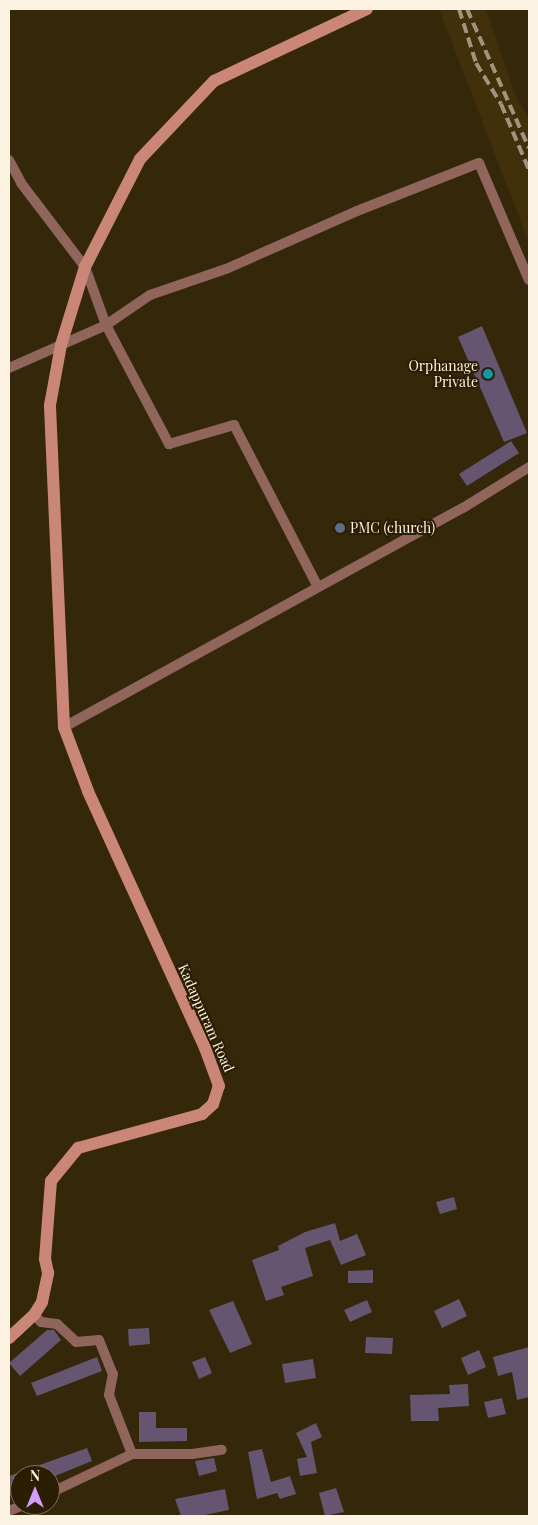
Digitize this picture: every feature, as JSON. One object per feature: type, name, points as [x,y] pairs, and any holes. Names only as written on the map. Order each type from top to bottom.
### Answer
[{"type":"main road","name":"Kadappuram Road","points":[[9,1338],[34,1315],[42,1302],[48,1273],[45,1259],[51,1181],[78,1148],[202,1114],[213,1104],[219,1086],[205,1048],[88,791],[64,727],[50,405],[61,345],[85,267],[140,159],[214,80],[367,9]]},
{"type":"street","points":[[9,160],[21,183],[85,267],[106,325],[170,444],[234,425],[318,587]]},
{"type":"street","points":[[9,368],[106,325],[150,296],[226,269],[357,210],[479,163],[529,280]]},
{"type":"street","points":[[64,727],[463,508],[529,467]]},
{"type":"street","points":[[34,1315],[41,1322],[57,1324],[76,1342],[100,1340],[113,1374],[109,1394],[132,1454]]},
{"type":"street","points":[[60,1488],[132,1454],[192,1454],[222,1450]]},
{"type":"shaded area","points":[[439,9],[486,9],[515,95],[529,118],[529,243]]},
{"type":"building","name":"Orphanage Private","points":[[482,326],[527,433],[504,442],[458,337]]},
{"type":"building","points":[[511,441],[519,453],[467,486],[459,474]]},
{"type":"building","points":[[454,1197],[457,1209],[440,1214],[436,1202]]},
{"type":"building","points":[[335,1223],[340,1241],[357,1234],[366,1255],[341,1265],[330,1240],[305,1248],[313,1276],[281,1287],[284,1295],[266,1301],[252,1260],[279,1250],[278,1246],[305,1232]]},
{"type":"building","points":[[373,1270],[373,1283],[348,1283],[348,1271]]},
{"type":"building","points":[[459,1299],[467,1316],[442,1328],[434,1311]]},
{"type":"building","points":[[367,1300],[372,1312],[350,1322],[344,1310]]},
{"type":"building","points":[[233,1301],[252,1344],[230,1353],[209,1310]]},
{"type":"building","points":[[149,1328],[150,1344],[129,1346],[128,1329]]},
{"type":"building","points":[[47,1330],[54,1330],[61,1340],[20,1376],[9,1363]]},
{"type":"building","points":[[366,1337],[393,1338],[392,1354],[365,1353]]},
{"type":"building","points":[[529,1347],[529,1397],[517,1400],[512,1372],[498,1376],[493,1357]]},
{"type":"building","points":[[479,1350],[486,1367],[468,1375],[461,1358]]},
{"type":"building","points":[[97,1357],[102,1371],[37,1396],[31,1383]]},
{"type":"building","points":[[205,1357],[212,1373],[199,1379],[192,1362]]},
{"type":"building","points":[[313,1359],[316,1378],[285,1383],[282,1364]]},
{"type":"building","points":[[468,1384],[469,1406],[438,1408],[439,1421],[411,1421],[410,1395],[450,1394],[449,1385]]},
{"type":"building","points":[[502,1398],[506,1414],[488,1418],[484,1402]]},
{"type":"building","points":[[139,1412],[156,1412],[156,1428],[187,1428],[187,1441],[139,1442]]},
{"type":"building","points":[[316,1423],[322,1437],[311,1442],[317,1473],[300,1476],[297,1459],[307,1457],[296,1433]]},
{"type":"building","points":[[87,1448],[92,1461],[60,1474],[60,1465],[40,1465]]},
{"type":"building","points":[[262,1449],[271,1482],[290,1476],[296,1494],[280,1499],[277,1493],[257,1499],[248,1452]]},
{"type":"building","points":[[214,1458],[217,1471],[199,1476],[195,1461]]},
{"type":"building","points":[[9,1476],[10,1476],[9,1496]]},
{"type":"building","points":[[336,1488],[344,1512],[325,1516],[319,1493]]},
{"type":"building","points":[[225,1489],[229,1510],[200,1516],[181,1516],[175,1499]]},
{"type":"railway","points":[[459,9],[476,63],[501,104],[529,170]]},
{"type":"railway","points":[[467,9],[529,148]]},
{"type":"place","name":"Orphanage Private","points":[[488,374]]},
{"type":"place","name":"PMC (church)","points":[[340,528]]}]
